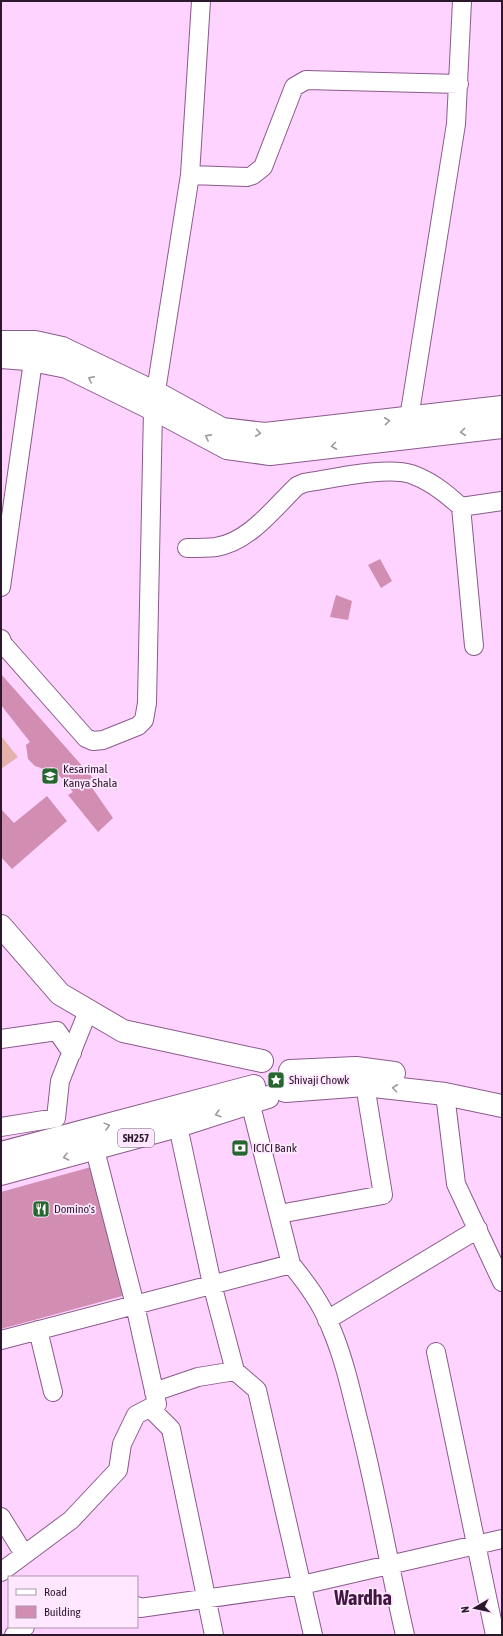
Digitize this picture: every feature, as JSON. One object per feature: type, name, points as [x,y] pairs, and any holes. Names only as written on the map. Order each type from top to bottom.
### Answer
[{"type":"main road","points":[[1,342],[34,351],[67,368],[222,429],[265,434],[502,408]]},
{"type":"main road","points":[[1,357],[34,351]]},
{"type":"main road","points":[[155,402],[227,448],[270,454],[502,427]]},
{"type":"main road","points":[[3,932],[60,994],[122,1031],[256,1059],[273,1058],[285,1063],[262,1090],[252,1081],[256,1059]]},
{"type":"main road","name":"SH257","points":[[1,1153],[59,1128],[262,1090],[356,1068],[502,1091]]},
{"type":"main road","name":"SH257","points":[[1,1174],[95,1150],[178,1126],[262,1090],[366,1085],[445,1094],[502,1106]]},
{"type":"street","points":[[1,639],[3,644],[86,738],[93,741],[103,740],[138,726],[144,720],[147,703],[155,402],[190,175],[201,1]]},
{"type":"street","points":[[409,418],[456,124],[462,1]]},
{"type":"street","points":[[190,175],[246,177],[259,171],[263,167],[294,87],[306,80],[459,84]]},
{"type":"street","points":[[1,587],[34,351]]},
{"type":"street","points":[[188,548],[216,547],[251,532],[297,486],[364,474],[401,472],[411,474],[440,488],[462,507],[474,646]]},
{"type":"street","points":[[462,507],[502,501]]},
{"type":"street","points":[[1,1127],[59,1128],[60,1081],[88,1011]]},
{"type":"street","points":[[1,1039],[57,1031],[72,1053]]},
{"type":"street","points":[[279,1214],[383,1195],[366,1085]]},
{"type":"street","points":[[262,1090],[279,1214],[292,1264],[313,1292],[327,1320],[351,1391],[365,1445],[389,1566],[405,1635]]},
{"type":"street","points":[[445,1094],[456,1184],[502,1282]]},
{"type":"street","points":[[178,1126],[212,1284],[235,1370],[257,1390],[313,1635]]},
{"type":"street","points":[[95,1150],[135,1305],[152,1400],[171,1429],[214,1635]]},
{"type":"street","points":[[327,1320],[478,1230]]},
{"type":"street","points":[[1,1340],[292,1264]]},
{"type":"street","points":[[38,1330],[53,1392]]},
{"type":"street","points":[[436,1352],[495,1635]]},
{"type":"street","points":[[1,1572],[71,1520],[118,1470],[122,1444],[136,1415],[152,1400],[198,1377],[235,1370]]},
{"type":"street","points":[[1,1517],[24,1554]]},
{"type":"street","points":[[138,1607],[140,1608],[302,1585],[502,1539]]},
{"type":"street","points":[[14,1635],[24,1628]]},
{"type":"shaded area","points":[[1,736],[18,757],[1,769]]},
{"type":"building","points":[[380,559],[392,581],[381,588],[368,565]]},
{"type":"building","points":[[336,595],[352,601],[348,620],[330,617]]},
{"type":"building","points":[[1,674],[92,777],[88,782],[113,818],[98,832],[68,795],[73,792],[52,767],[44,769],[35,766],[28,759],[26,745],[30,742],[1,705]]},
{"type":"building","points":[[47,796],[67,821],[12,869],[1,857],[1,809],[14,823]]},
{"type":"building","points":[[91,1167],[126,1295],[1,1329],[1,1192]]},
{"type":"place","name":"Kesarimal Kanya Shala","points":[[50,776]]},
{"type":"place","name":"Shivaji Chowk","points":[[276,1080]]},
{"type":"place","name":"ICICI Bank","points":[[240,1148]]},
{"type":"place","name":"Domino's","points":[[41,1209]]},
{"type":"district","name":"Wardha","points":[[363,1597]]}]
